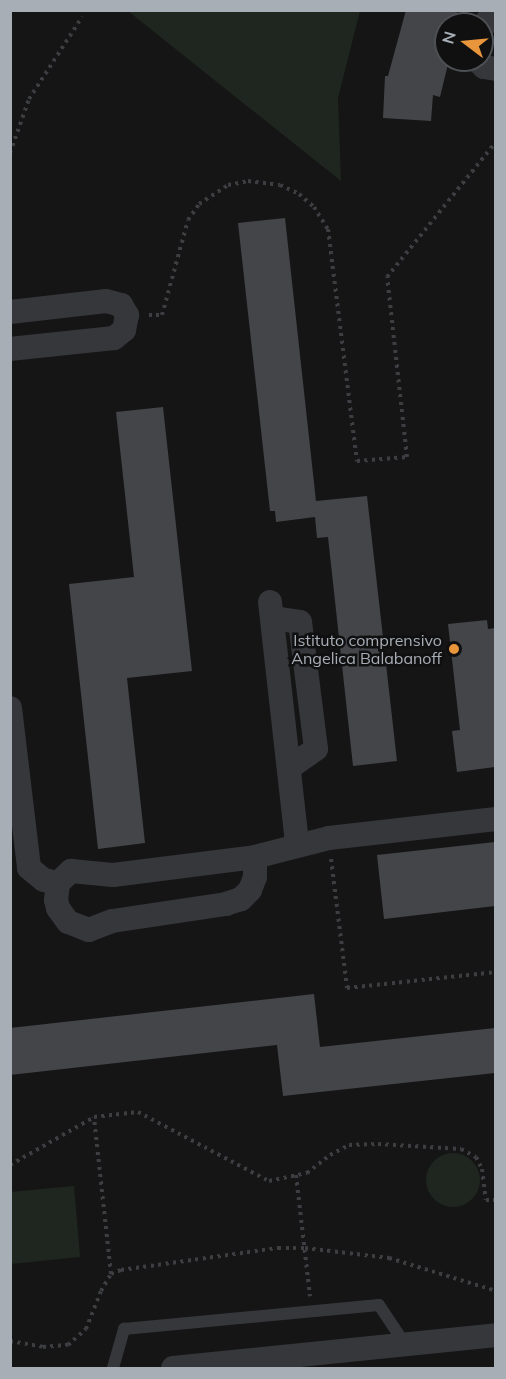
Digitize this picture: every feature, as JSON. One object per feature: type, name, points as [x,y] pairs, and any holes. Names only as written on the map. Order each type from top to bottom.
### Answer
[{"type":"street","points":[[10,312],[106,301],[121,305],[128,315],[124,330],[114,338],[10,350]]},
{"type":"street","points":[[271,610],[297,844]]},
{"type":"street","points":[[10,708],[29,868],[44,880],[58,883]]},
{"type":"street","points":[[255,857],[253,884],[247,895],[235,902],[112,921],[88,930],[77,927],[62,915],[56,900],[58,883],[70,871],[81,870],[113,875],[255,857],[297,844],[328,838],[495,819]]},
{"type":"street","points":[[173,1368],[495,1335]]},
{"type":"lane","points":[[113,1368],[124,1329],[379,1305],[405,1344]]},
{"type":"path","points":[[10,153],[28,99],[82,17]]},
{"type":"path","points":[[128,315],[162,315],[188,220],[199,204],[214,193],[228,185],[248,181],[280,185],[300,194],[314,207],[328,229],[357,461],[407,457],[387,277],[495,142]]},
{"type":"path","points":[[328,838],[347,988],[495,972]]},
{"type":"path","points":[[10,1165],[94,1117],[138,1112],[269,1181],[307,1173],[330,1155],[350,1145],[378,1144],[461,1149],[476,1157],[482,1169],[486,1200],[495,1200]]},
{"type":"path","points":[[10,1341],[43,1347],[68,1345],[86,1329],[101,1291],[111,1274],[94,1117]]},
{"type":"path","points":[[296,1175],[312,1312]]},
{"type":"path","points":[[111,1274],[200,1257],[278,1248],[305,1248],[389,1258],[495,1291]]},
{"type":"shaded area","points":[[128,11],[360,11],[338,98],[341,181]]},
{"type":"shaded area","points":[[453,1153],[463,1155],[472,1161],[478,1170],[480,1180],[478,1190],[472,1199],[463,1205],[453,1207],[443,1205],[434,1199],[428,1190],[426,1180],[428,1170],[434,1161],[443,1155]]},
{"type":"shaded area","points":[[74,1186],[80,1257],[11,1264],[11,1192]]},
{"type":"building","points":[[406,10],[458,10],[457,12],[434,12],[434,72],[446,72],[440,97],[433,95],[431,121],[383,118],[385,76],[388,76]]},
{"type":"building","points":[[285,218],[316,501],[367,496],[397,761],[353,766],[328,537],[317,538],[315,517],[276,522],[275,511],[270,511],[238,223]]},
{"type":"building","points":[[163,407],[192,671],[127,678],[145,843],[98,849],[69,584],[134,577],[116,412]]},
{"type":"building","points":[[487,620],[488,629],[495,628],[495,767],[457,772],[452,731],[460,730],[448,624]]},
{"type":"building","points":[[495,842],[495,906],[384,919],[377,855]]},
{"type":"building","points":[[314,994],[320,1047],[495,1028],[495,1073],[283,1096],[277,1045],[10,1075],[10,1028]]},
{"type":"place","name":"Istituto comprensivo Angelica Balabanoff","points":[[454,649]]}]
